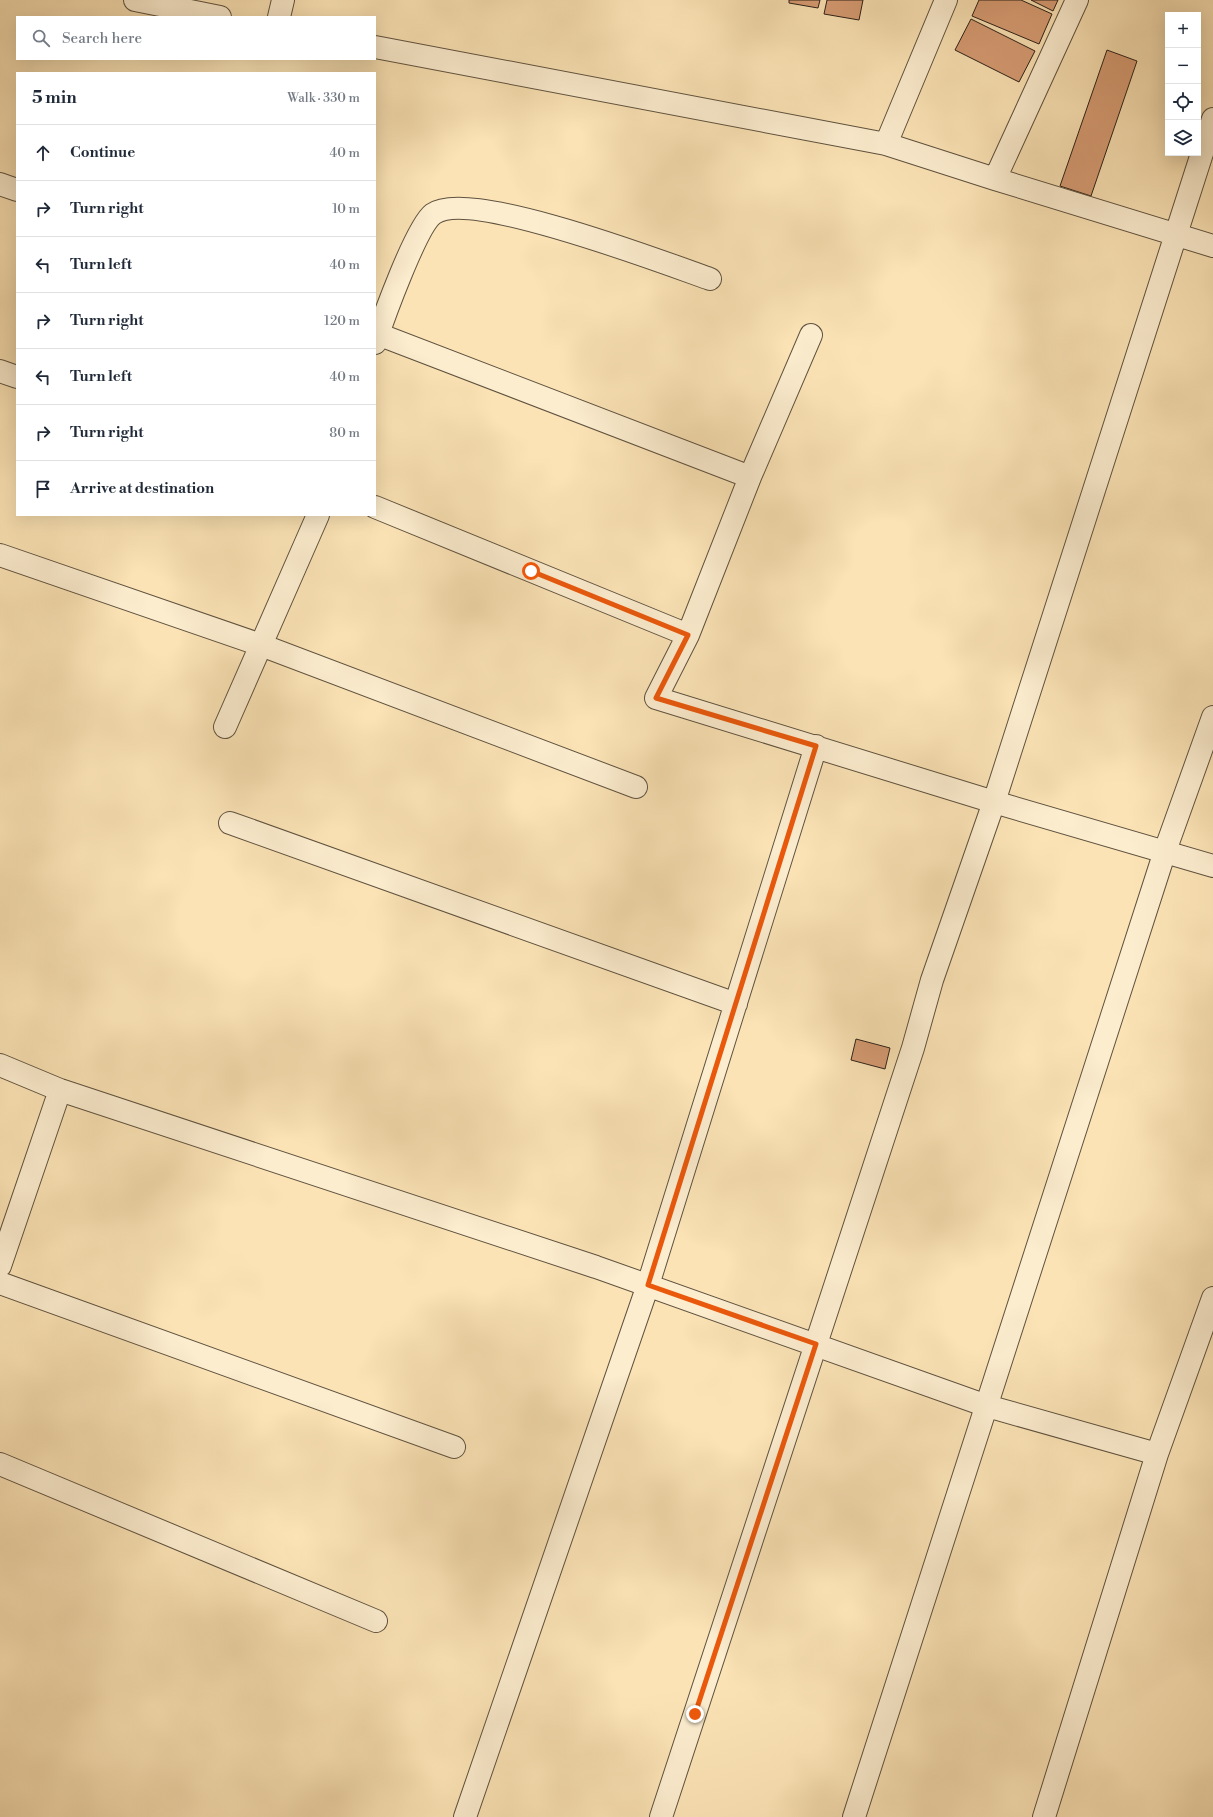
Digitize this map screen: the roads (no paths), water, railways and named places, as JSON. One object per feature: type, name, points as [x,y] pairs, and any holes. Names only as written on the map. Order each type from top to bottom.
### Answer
[{"type":"street","points":[[135,0],[215,16]]},
{"type":"street","points":[[280,16],[283,0]]},
{"type":"street","points":[[886,144],[946,0]]},
{"type":"street","points":[[995,180],[1077,0]]},
{"type":"street","points":[[376,47],[886,144],[995,180],[1175,233],[1213,246]]},
{"type":"street","points":[[661,1817],[913,1048],[932,980],[994,802],[1175,233],[1213,119]]},
{"type":"street","points":[[0,184],[16,190]]},
{"type":"street","points":[[710,279],[556,227],[464,208],[446,208],[433,214],[417,235],[376,337],[750,477]]},
{"type":"street","points":[[811,335],[750,477],[688,635],[656,698],[994,802],[1213,866]]},
{"type":"street","points":[[0,371],[16,377]]},
{"type":"street","points":[[376,507],[688,635]]},
{"type":"street","points":[[225,728],[318,516]]},
{"type":"street","points":[[0,555],[261,645],[636,787]]},
{"type":"street","points":[[854,1817],[1165,851],[1213,717]]},
{"type":"street","points":[[465,1817],[648,1285],[816,746]]},
{"type":"street","points":[[230,823],[736,1004]]},
{"type":"street","points":[[0,1065],[60,1090],[648,1285],[987,1406],[1157,1454]]},
{"type":"street","points":[[0,1266],[60,1090]]},
{"type":"street","points":[[0,1283],[454,1447]]},
{"type":"street","points":[[1044,1817],[1157,1454],[1213,1298]]},
{"type":"street","points":[[0,1464],[376,1621]]}]
